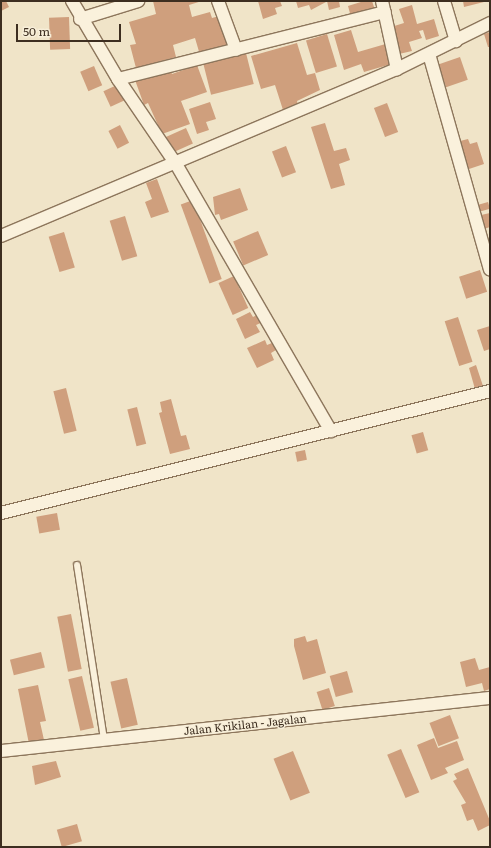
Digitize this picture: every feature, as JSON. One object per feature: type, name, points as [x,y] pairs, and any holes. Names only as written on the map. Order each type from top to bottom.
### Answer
[{"type":"street","points":[[72,1],[80,19],[118,79],[176,164],[331,431]]},
{"type":"street","points":[[80,19],[138,1]]},
{"type":"street","points":[[218,1],[236,50]]},
{"type":"street","points":[[444,1],[456,41]]},
{"type":"street","points":[[118,79],[236,50],[384,6],[397,69]]},
{"type":"street","points":[[1,236],[102,192],[176,164],[397,69],[490,23]]},
{"type":"street","points":[[429,54],[490,270]]},
{"type":"street","points":[[1,513],[490,391]]},
{"type":"street","name":"Jalan Krikilan - Jagalan","points":[[1,751],[490,698]]},
{"type":"lane","points":[[77,565],[104,740]]},
{"type":"building","points":[[1,1],[6,1],[9,7],[1,11]]},
{"type":"building","points":[[153,1],[202,1],[189,5],[192,17],[210,12],[212,18],[223,15],[232,46],[200,55],[195,38],[173,45],[176,57],[136,68],[130,45],[136,44],[129,22],[156,14]]},
{"type":"building","points":[[258,1],[280,1],[282,6],[275,8],[277,14],[263,19]]},
{"type":"building","points":[[296,1],[326,2],[311,10],[309,5],[298,8]]},
{"type":"building","points":[[327,1],[339,1],[340,7],[329,10]]},
{"type":"building","points":[[364,1],[372,1],[375,10],[351,17],[348,6]]},
{"type":"building","points":[[463,1],[484,1],[484,2],[464,7]]},
{"type":"building","points":[[412,5],[417,24],[434,19],[439,36],[426,40],[423,30],[419,31],[422,38],[409,42],[412,51],[399,54],[391,27],[404,23],[399,9]]},
{"type":"building","points":[[69,17],[70,49],[50,50],[49,18]]},
{"type":"building","points":[[351,30],[358,52],[389,43],[395,63],[364,72],[361,64],[344,70],[334,35]]},
{"type":"building","points":[[490,32],[490,47],[488,47],[484,34]]},
{"type":"building","points":[[327,34],[337,67],[316,73],[306,40]]},
{"type":"building","points":[[297,43],[307,75],[315,73],[320,90],[297,101],[298,105],[283,110],[275,85],[261,89],[251,56]]},
{"type":"building","points":[[246,53],[254,84],[211,95],[203,64]]},
{"type":"building","points":[[460,57],[468,80],[446,87],[438,64]]},
{"type":"building","points":[[197,65],[207,92],[181,101],[190,124],[162,134],[148,103],[144,105],[135,80],[170,68],[172,74]]},
{"type":"building","points":[[94,66],[102,85],[88,91],[80,72]]},
{"type":"building","points":[[117,85],[124,100],[111,107],[103,91]]},
{"type":"building","points":[[210,102],[216,119],[206,122],[209,130],[197,134],[189,109]]},
{"type":"building","points":[[387,103],[398,132],[385,137],[374,108]]},
{"type":"building","points":[[325,123],[334,151],[346,148],[350,160],[339,164],[345,185],[331,189],[311,127]]},
{"type":"building","points":[[120,125],[129,143],[117,149],[108,131]]},
{"type":"building","points":[[186,128],[193,144],[173,152],[166,137]]},
{"type":"building","points":[[468,139],[470,144],[477,142],[484,164],[469,169],[458,148],[462,147],[460,141]]},
{"type":"building","points":[[286,146],[296,172],[282,178],[272,151]]},
{"type":"building","points":[[157,179],[169,212],[151,218],[145,202],[152,199],[146,183]]},
{"type":"building","points":[[240,188],[248,210],[221,220],[219,214],[215,215],[213,197]]},
{"type":"building","points":[[193,200],[222,279],[210,283],[181,204]]},
{"type":"building","points":[[488,202],[490,209],[479,212],[477,205]]},
{"type":"building","points":[[490,213],[490,227],[481,230],[481,215]]},
{"type":"building","points":[[125,216],[137,256],[122,261],[110,221]]},
{"type":"building","points":[[258,231],[268,255],[243,265],[233,242]]},
{"type":"building","points":[[64,232],[75,267],[60,272],[49,237]]},
{"type":"building","points":[[480,270],[487,292],[466,299],[459,277]]},
{"type":"building","points":[[234,276],[248,308],[233,315],[218,283]]},
{"type":"building","points":[[250,312],[253,317],[259,314],[263,322],[256,325],[260,332],[245,339],[236,319]]},
{"type":"building","points":[[458,317],[473,362],[459,366],[445,321]]},
{"type":"building","points":[[490,326],[490,349],[484,351],[477,330]]},
{"type":"building","points":[[265,340],[267,345],[272,343],[276,350],[271,353],[274,360],[257,368],[247,348]]},
{"type":"building","points":[[476,365],[483,386],[475,389],[469,368]]},
{"type":"building","points":[[66,388],[77,431],[64,434],[53,391]]},
{"type":"building","points":[[171,399],[181,436],[186,435],[190,449],[170,454],[159,413],[162,412],[160,402]]},
{"type":"building","points":[[137,407],[146,444],[136,446],[127,409]]},
{"type":"building","points":[[423,432],[428,450],[417,454],[411,435]]},
{"type":"building","points":[[305,450],[307,460],[297,462],[295,452]]},
{"type":"building","points":[[57,513],[60,530],[39,533],[36,517]]},
{"type":"building","points":[[71,614],[82,669],[68,672],[57,617]]},
{"type":"building","points":[[305,636],[307,642],[317,639],[326,673],[303,680],[294,646],[294,639]]},
{"type":"building","points":[[41,652],[45,668],[14,675],[10,660]]},
{"type":"building","points":[[475,658],[479,670],[490,667],[490,689],[484,691],[482,683],[466,687],[460,662]]},
{"type":"building","points":[[347,671],[353,692],[336,697],[330,676]]},
{"type":"building","points":[[82,676],[94,728],[80,731],[68,679]]},
{"type":"building","points":[[127,678],[138,725],[121,729],[110,682]]},
{"type":"building","points":[[38,685],[46,721],[40,722],[44,740],[29,744],[18,689]]},
{"type":"building","points":[[329,688],[335,706],[323,710],[317,692]]},
{"type":"building","points":[[450,715],[459,738],[438,746],[429,723]]},
{"type":"building","points":[[434,738],[438,748],[457,741],[464,760],[445,768],[448,773],[431,780],[417,745]]},
{"type":"building","points":[[401,749],[419,792],[406,798],[387,755]]},
{"type":"building","points":[[293,751],[310,793],[290,801],[274,759]]},
{"type":"building","points":[[56,761],[61,777],[35,785],[32,766]]},
{"type":"building","points":[[468,768],[490,821],[490,825],[478,831],[473,819],[467,821],[461,805],[466,803],[453,781],[457,779],[454,774]]},
{"type":"building","points":[[77,824],[82,841],[62,847],[57,830]]}]
